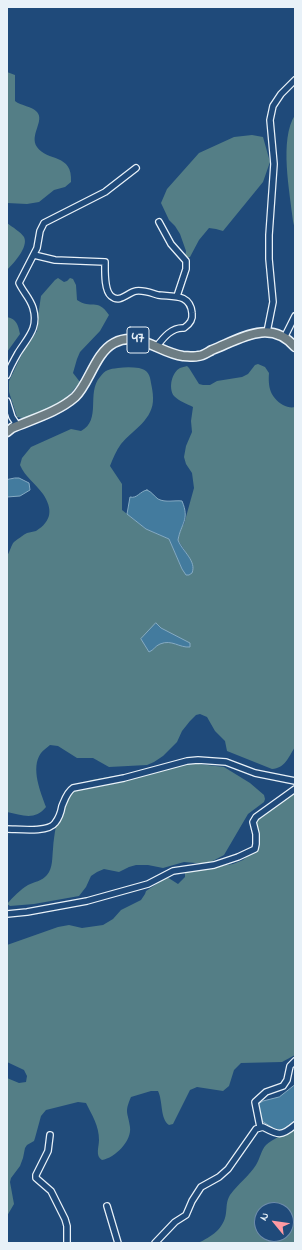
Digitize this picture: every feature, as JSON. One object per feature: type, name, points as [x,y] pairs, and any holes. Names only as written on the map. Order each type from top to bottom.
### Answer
[{"type":"main road","name":"47","points":[[10,430],[62,406],[76,396],[101,355],[114,343],[132,338],[183,356],[198,356],[248,334],[267,332],[277,334],[290,341],[295,347]]},
{"type":"street","points":[[267,332],[273,302],[269,259],[269,235],[274,164],[270,120],[273,106],[281,94],[295,80]]},
{"type":"street","points":[[7,375],[19,352],[33,331],[34,310],[31,302],[22,291],[20,283],[37,248],[40,230],[44,223],[86,200],[105,192],[136,168]]},
{"type":"street","points":[[159,222],[171,244],[186,261],[186,269],[177,296]]},
{"type":"street","points":[[34,255],[55,260],[105,262],[106,284],[108,292],[111,296],[118,298],[128,295],[134,291],[141,291],[161,295],[177,296],[189,303],[193,319],[189,325],[184,328],[173,330],[157,346]]},
{"type":"street","points":[[284,338],[295,316]]},
{"type":"street","points":[[7,401],[12,417],[16,423],[10,430]]},
{"type":"street","points":[[7,829],[42,829],[54,825],[64,800],[73,788],[124,778],[187,761],[212,760],[226,762],[255,773],[295,781]]},
{"type":"street","points":[[7,914],[27,912],[87,901],[148,884],[173,871],[214,865],[243,855],[255,849],[256,834],[253,822],[256,817],[295,789]]},
{"type":"street","points":[[260,1127],[255,1102],[266,1092],[283,1086],[287,1080],[290,1066],[295,1062]]},
{"type":"street","points":[[155,1243],[175,1222],[186,1215],[192,1201],[201,1187],[228,1169],[256,1128],[263,1127],[276,1134],[282,1134],[295,1125]]},
{"type":"street","points":[[50,1135],[48,1151],[36,1175],[36,1178],[51,1192],[65,1219],[68,1243]]},
{"type":"street","points":[[108,1206],[118,1243]]},
{"type":"green space","points":[[7,72],[15,75],[15,101],[35,110],[39,116],[35,138],[37,147],[41,152],[64,162],[68,166],[71,173],[71,182],[65,187],[54,190],[39,202],[27,204],[7,203]]},
{"type":"green space","points":[[295,115],[295,230],[288,181],[287,152],[290,126]]},
{"type":"green space","points":[[252,135],[263,137],[270,162],[263,182],[223,231],[209,228],[199,240],[190,257],[185,258],[186,251],[180,234],[169,220],[161,203],[167,189],[199,153],[234,137]]},
{"type":"green space","points":[[7,223],[21,233],[25,241],[20,255],[7,270]]},
{"type":"green space","points":[[58,278],[64,282],[70,278],[73,279],[76,285],[77,300],[86,304],[101,306],[109,315],[100,331],[80,352],[73,373],[80,382],[71,393],[59,404],[28,419],[17,417],[9,392],[9,381],[23,352],[37,331],[41,296]]},
{"type":"green space","points":[[7,317],[15,321],[18,325],[20,334],[7,352]]},
{"type":"green space","points":[[258,364],[265,367],[269,373],[269,383],[275,399],[284,406],[295,407],[295,747],[288,759],[280,767],[272,769],[227,751],[225,741],[215,731],[207,717],[200,714],[196,715],[190,721],[182,731],[177,742],[163,756],[147,765],[109,767],[93,758],[77,758],[58,746],[50,745],[41,753],[36,766],[36,773],[46,807],[33,816],[7,812],[7,556],[14,542],[25,534],[36,531],[41,527],[48,519],[49,514],[46,499],[20,465],[22,458],[31,447],[71,429],[81,431],[87,426],[93,413],[96,383],[106,371],[126,367],[145,370],[151,380],[153,392],[150,412],[142,424],[121,444],[110,466],[122,484],[122,510],[146,529],[169,539],[182,569],[190,559],[178,540],[180,529],[184,524],[194,488],[192,473],[186,464],[184,457],[186,446],[192,432],[191,421],[193,407],[181,401],[172,393],[171,385],[173,377],[177,370],[187,366],[199,384],[210,385],[217,381],[242,377],[248,374],[255,365]]},
{"type":"green space","points":[[190,763],[224,767],[250,783],[264,795],[264,802],[248,814],[224,855],[207,864],[184,862],[163,868],[148,865],[136,865],[119,872],[104,869],[91,876],[86,887],[79,896],[34,904],[10,906],[7,904],[22,889],[43,879],[49,872],[52,863],[54,837],[58,817],[67,800],[81,786],[91,780]]},
{"type":"green space","points":[[295,791],[295,1055],[282,1062],[241,1063],[234,1070],[229,1086],[223,1091],[197,1087],[190,1090],[173,1124],[169,1125],[164,1119],[158,1091],[151,1091],[131,1097],[127,1110],[130,1127],[128,1138],[122,1148],[107,1159],[102,1160],[98,1154],[98,1130],[86,1103],[78,1102],[46,1110],[41,1116],[34,1141],[25,1148],[20,1166],[11,1178],[10,1182],[14,1204],[7,1216],[7,1078],[19,1083],[26,1082],[27,1076],[24,1070],[7,1062],[7,945],[58,927],[69,925],[82,928],[103,925],[113,919],[121,910],[141,900],[146,891],[167,877],[178,884],[185,877],[185,872],[233,864],[243,860],[254,851],[254,830],[258,819]]},
{"type":"green space","points":[[295,1127],[295,1243],[198,1243],[216,1232],[223,1224],[227,1202],[230,1195],[253,1169],[264,1147]]},
{"type":"water","points":[[19,478],[29,483],[30,490],[20,496],[7,497],[7,480]]},
{"type":"water","points":[[147,490],[161,500],[182,501],[185,517],[178,540],[191,560],[193,569],[192,573],[189,575],[186,575],[182,569],[169,539],[146,529],[127,514],[130,497],[135,497]]},
{"type":"water","points":[[156,623],[161,628],[190,643],[190,647],[168,642],[158,645],[149,652],[141,639]]},
{"type":"water","points":[[295,1085],[295,1121],[279,1132],[262,1121],[258,1104],[263,1101],[279,1097]]}]
